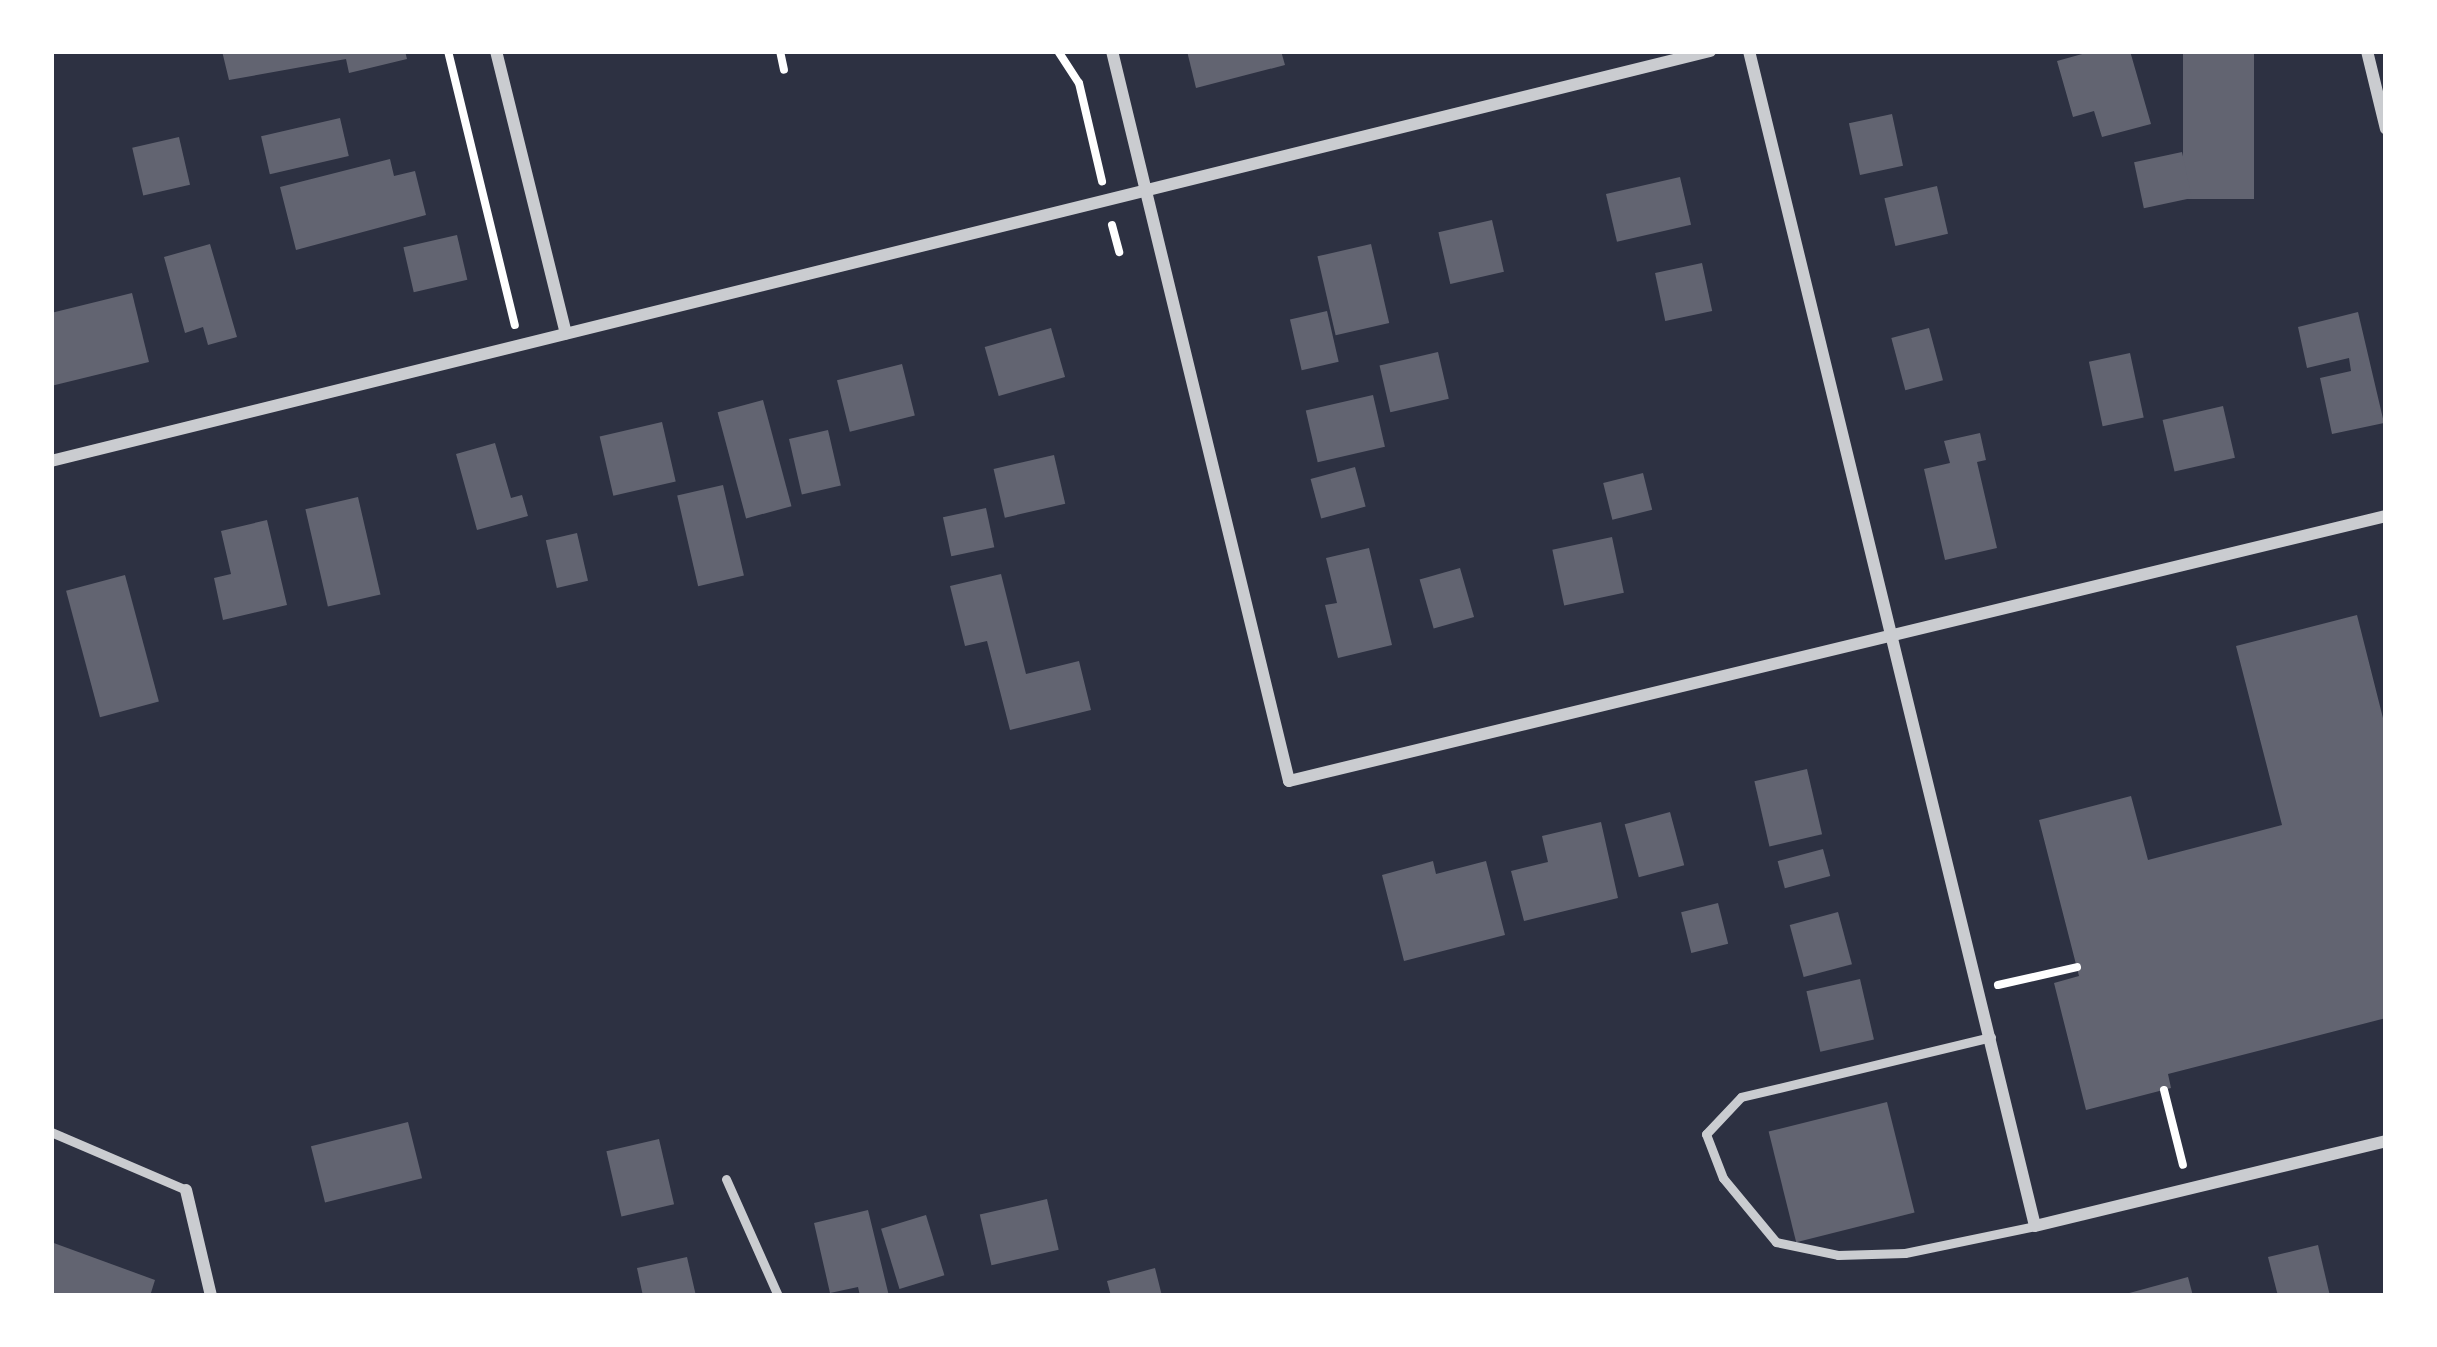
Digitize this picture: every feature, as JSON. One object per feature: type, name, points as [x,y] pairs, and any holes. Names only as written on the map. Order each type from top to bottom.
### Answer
[{"type":"street","points":[[496,51],[566,333]]},
{"type":"street","points":[[1112,51],[1289,781],[1894,639],[2386,516]]},
{"type":"street","points":[[51,461],[1710,51]]},
{"type":"street","points":[[1749,51],[2035,1226],[2386,1141]]},
{"type":"street","points":[[2367,51],[2386,129]]},
{"type":"street","points":[[186,1190],[212,1296]]},
{"type":"lane","points":[[1991,1037],[1742,1097],[1706,1134],[1723,1178],[1776,1242],[1838,1256],[1904,1253],[2035,1226]]},
{"type":"lane","points":[[51,1132],[186,1190]]},
{"type":"lane","points":[[726,1179],[778,1296]]},
{"type":"path","points":[[448,51],[520,344]]},
{"type":"path","points":[[780,51],[784,70]]},
{"type":"path","points":[[1058,51],[1079,83],[1119,252]]},
{"type":"path","points":[[1979,990],[2077,967]]},
{"type":"path","points":[[2164,1090],[2189,1190]]},
{"type":"building","points":[[222,51],[405,51],[407,59],[349,73],[346,59],[229,80]]},
{"type":"building","points":[[1187,51],[1281,51],[1285,65],[1196,88]]},
{"type":"building","points":[[2093,51],[2130,51],[2151,124],[2102,137],[2094,111],[2073,117],[2057,61]]},
{"type":"building","points":[[2183,51],[2254,51],[2254,199],[2183,199]]},
{"type":"building","points":[[1892,114],[1903,166],[1860,175],[1849,123]]},
{"type":"building","points":[[340,118],[349,156],[270,174],[261,136]]},
{"type":"building","points":[[179,137],[190,185],[143,196],[132,148]]},
{"type":"building","points":[[2182,152],[2192,198],[2144,208],[2134,162]]},
{"type":"building","points":[[390,159],[394,176],[415,171],[426,215],[296,250],[280,187]]},
{"type":"building","points":[[1680,177],[1691,225],[1617,242],[1606,194]]},
{"type":"building","points":[[1937,186],[1948,234],[1895,246],[1884,198]]},
{"type":"building","points":[[1492,220],[1504,272],[1450,284],[1438,232]]},
{"type":"building","points":[[457,235],[467,280],[414,292],[403,247]]},
{"type":"building","points":[[210,244],[237,337],[208,345],[203,327],[185,333],[164,257]]},
{"type":"building","points":[[1371,244],[1389,323],[1336,335],[1317,256]]},
{"type":"building","points":[[1702,263],[1712,311],[1665,321],[1655,273]]},
{"type":"building","points":[[132,293],[149,362],[51,386],[51,313]]},
{"type":"building","points":[[1327,311],[1339,362],[1302,370],[1290,320]]},
{"type":"building","points":[[2358,312],[2384,423],[2332,434],[2320,378],[2351,371],[2349,358],[2307,368],[2298,327]]},
{"type":"building","points":[[1051,328],[1065,377],[999,396],[985,347]]},
{"type":"building","points":[[1929,328],[1943,380],[1905,390],[1891,338]]},
{"type":"building","points":[[1438,352],[1449,399],[1390,412],[1380,365]]},
{"type":"building","points":[[2130,353],[2144,418],[2103,426],[2089,362]]},
{"type":"building","points":[[902,364],[915,415],[850,432],[837,380]]},
{"type":"building","points":[[1373,395],[1385,447],[1318,462],[1306,411]]},
{"type":"building","points":[[763,400],[791,506],[746,518],[718,412]]},
{"type":"building","points":[[2223,406],[2235,458],[2175,472],[2163,420]]},
{"type":"building","points":[[662,422],[676,481],[613,496],[600,436]]},
{"type":"building","points":[[828,430],[841,486],[802,495],[789,439]]},
{"type":"building","points":[[1980,433],[1986,460],[1977,462],[1997,548],[1945,560],[1924,469],[1950,463],[1944,441]]},
{"type":"building","points":[[495,443],[511,498],[522,495],[528,516],[477,530],[456,454]]},
{"type":"building","points":[[1054,455],[1065,504],[1005,518],[994,469]]},
{"type":"building","points":[[1355,467],[1366,507],[1321,519],[1311,479]]},
{"type":"building","points":[[1643,473],[1652,510],[1612,520],[1603,483]]},
{"type":"building","points":[[723,485],[744,576],[698,586],[677,496]]},
{"type":"building","points":[[358,497],[380,594],[328,607],[305,509]]},
{"type":"building","points":[[986,508],[994,547],[951,556],[943,517]]},
{"type":"building","points":[[267,520],[287,605],[223,620],[214,578],[231,574],[221,531]]},
{"type":"building","points":[[577,533],[588,581],[557,588],[546,540]]},
{"type":"building","points":[[1612,537],[1624,593],[1564,605],[1552,550]]},
{"type":"building","points":[[1369,548],[1392,645],[1338,658],[1325,605],[1337,603],[1326,558]]},
{"type":"building","points":[[1460,568],[1474,617],[1434,629],[1420,580]]},
{"type":"building","points":[[1001,574],[1026,674],[1079,661],[1091,710],[1010,730],[987,641],[965,646],[950,586]]},
{"type":"building","points":[[125,575],[159,702],[100,717],[66,591]]},
{"type":"building","points":[[2357,615],[2386,730],[2386,1018],[2168,1074],[2171,1088],[2086,1110],[2054,983],[2079,976],[2039,820],[2131,796],[2148,860],[2282,825],[2236,646]]},
{"type":"building","points":[[1807,769],[1822,834],[1769,846],[1754,781]]},
{"type":"building","points":[[1670,812],[1684,865],[1639,877],[1625,824]]},
{"type":"building","points":[[1601,822],[1618,898],[1524,921],[1511,871],[1548,862],[1542,836]]},
{"type":"building","points":[[1823,849],[1830,876],[1785,888],[1778,861]]},
{"type":"building","points":[[1433,861],[1436,874],[1486,861],[1505,935],[1404,961],[1382,875]]},
{"type":"building","points":[[1718,903],[1728,944],[1691,953],[1681,912]]},
{"type":"building","points":[[1838,912],[1852,964],[1804,977],[1790,925]]},
{"type":"building","points":[[1860,979],[1874,1039],[1820,1052],[1806,991]]},
{"type":"building","points":[[1887,1102],[1915,1213],[1796,1242],[1769,1132]]},
{"type":"building","points":[[408,1122],[422,1178],[325,1202],[311,1146]]},
{"type":"building","points":[[659,1139],[674,1204],[621,1216],[606,1151]]},
{"type":"building","points":[[1047,1199],[1059,1250],[991,1265],[980,1215]]},
{"type":"building","points":[[868,1210],[889,1296],[860,1296],[858,1287],[830,1293],[814,1223]]},
{"type":"building","points":[[926,1215],[944,1275],[899,1289],[881,1229]]},
{"type":"building","points":[[51,1242],[155,1280],[150,1296],[51,1296]]},
{"type":"building","points":[[2318,1245],[2330,1296],[2278,1296],[2268,1257]]},
{"type":"building","points":[[687,1257],[696,1296],[643,1296],[637,1268]]},
{"type":"building","points":[[1155,1268],[1162,1296],[1111,1296],[1107,1281]]},
{"type":"building","points":[[2188,1277],[2193,1296],[2122,1295]]}]
